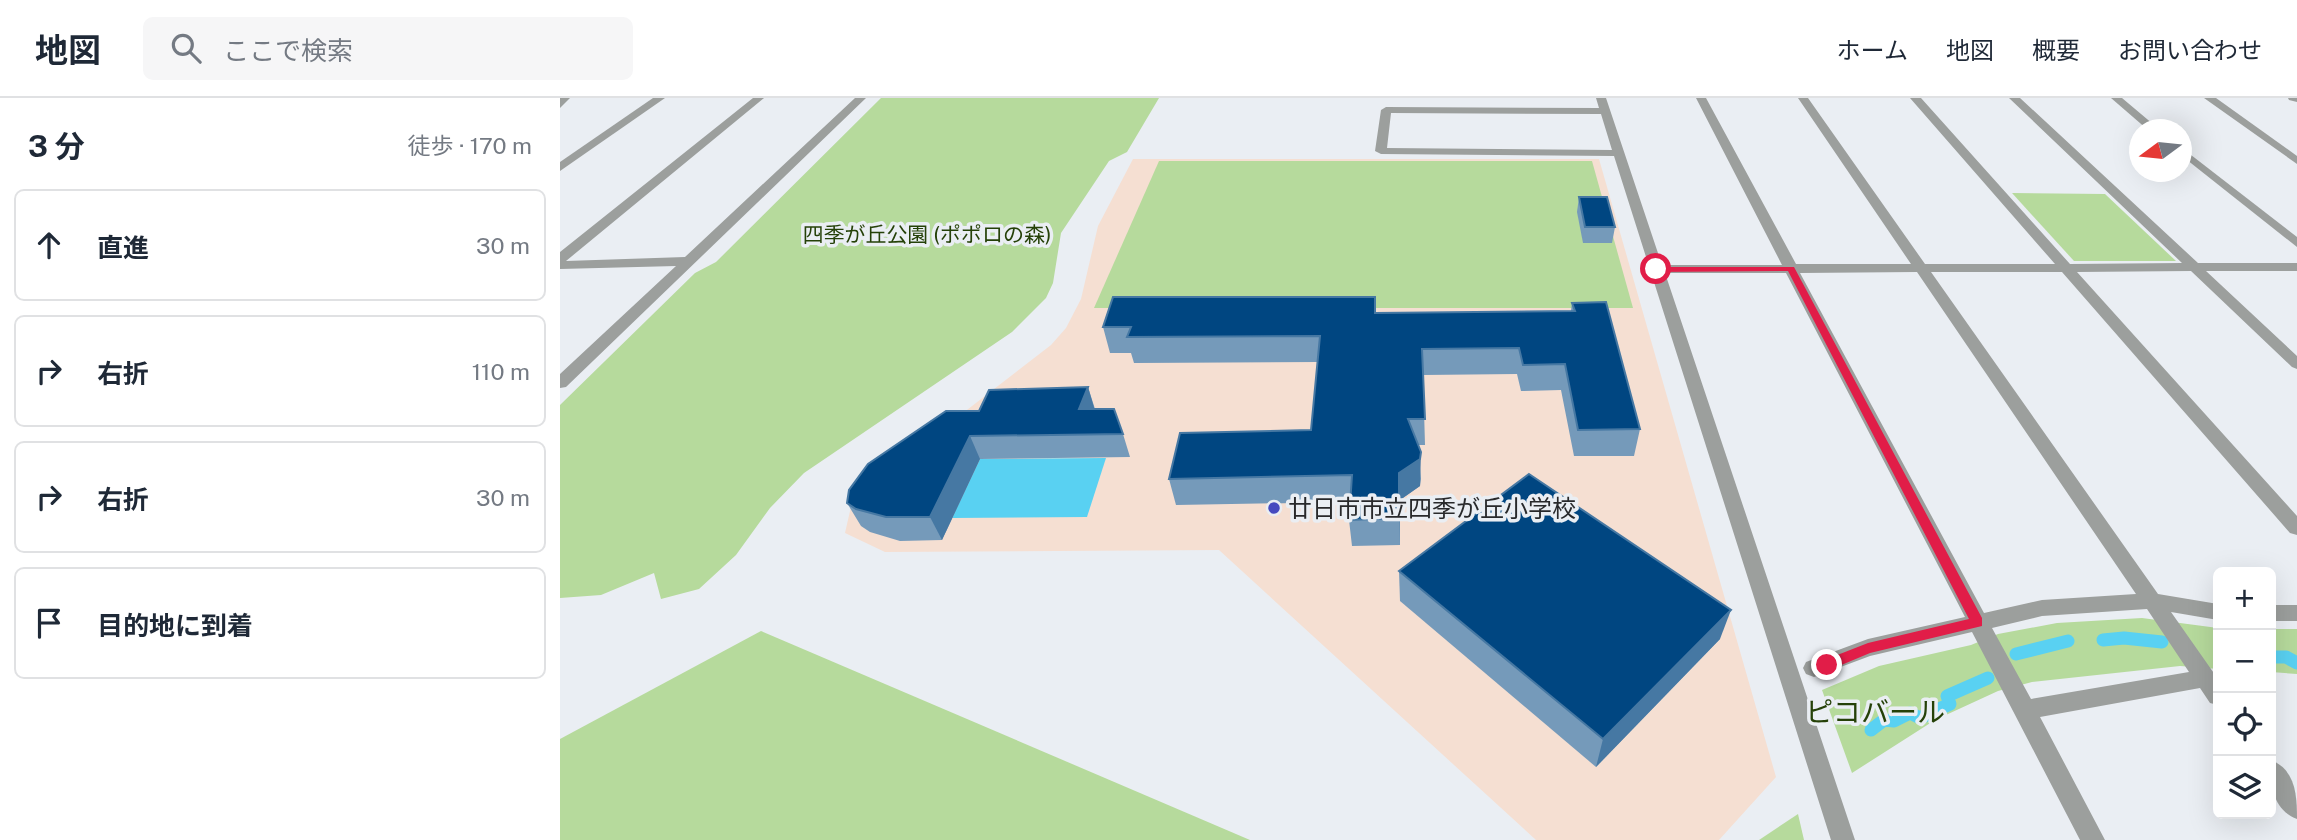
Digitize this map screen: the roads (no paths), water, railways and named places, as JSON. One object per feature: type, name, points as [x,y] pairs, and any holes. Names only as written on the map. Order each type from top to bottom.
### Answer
[{"type":"street","points":[[560,105],[565,98]]},
{"type":"street","points":[[560,167],[660,98]]},
{"type":"street","points":[[560,259],[759,98]]},
{"type":"street","points":[[560,383],[861,98]]},
{"type":"street","points":[[1700,98],[2094,840]]},
{"type":"street","points":[[1803,98],[2212,687],[2026,710]]},
{"type":"street","points":[[1915,98],[2297,528]]},
{"type":"street","points":[[2014,98],[2297,364]]},
{"type":"street","points":[[2116,98],[2142,119]]},
{"type":"street","points":[[2209,98],[2297,161]]},
{"type":"street","points":[[1618,153],[1381,152],[1387,104],[1603,104],[1843,840]]},
{"type":"street","points":[[2192,158],[2297,243]]},
{"type":"street","points":[[560,265],[691,261]]},
{"type":"street","points":[[1656,269],[2297,267]]},
{"type":"street","points":[[1815,668],[1868,648],[2042,608],[2154,601],[2213,611]]},
{"type":"street","points":[[2276,613],[2297,613]]},
{"type":"street","points":[[2276,778],[2297,808]]},
{"type":"water","points":[[1106,458],[1087,517],[952,518],[980,459]]},
{"type":"waterway","points":[[2103,640],[2124,638],[2162,642]]},
{"type":"waterway","points":[[2016,654],[2068,641]]},
{"type":"waterway","points":[[2276,657],[2286,657],[2297,663]]},
{"type":"waterway","points":[[1871,730],[1884,720],[1894,721],[1910,713],[1920,718],[1950,704],[1947,696],[1988,678]]},
{"type":"place","name":"廿日市市立四季が丘小学校","points":[[1274,508]]},
{"type":"park label","name":"四季が丘公園 (ポポロの森)","points":[[927,234]]},
{"type":"park label","name":"ピコバール","points":[[1875,711]]}]
